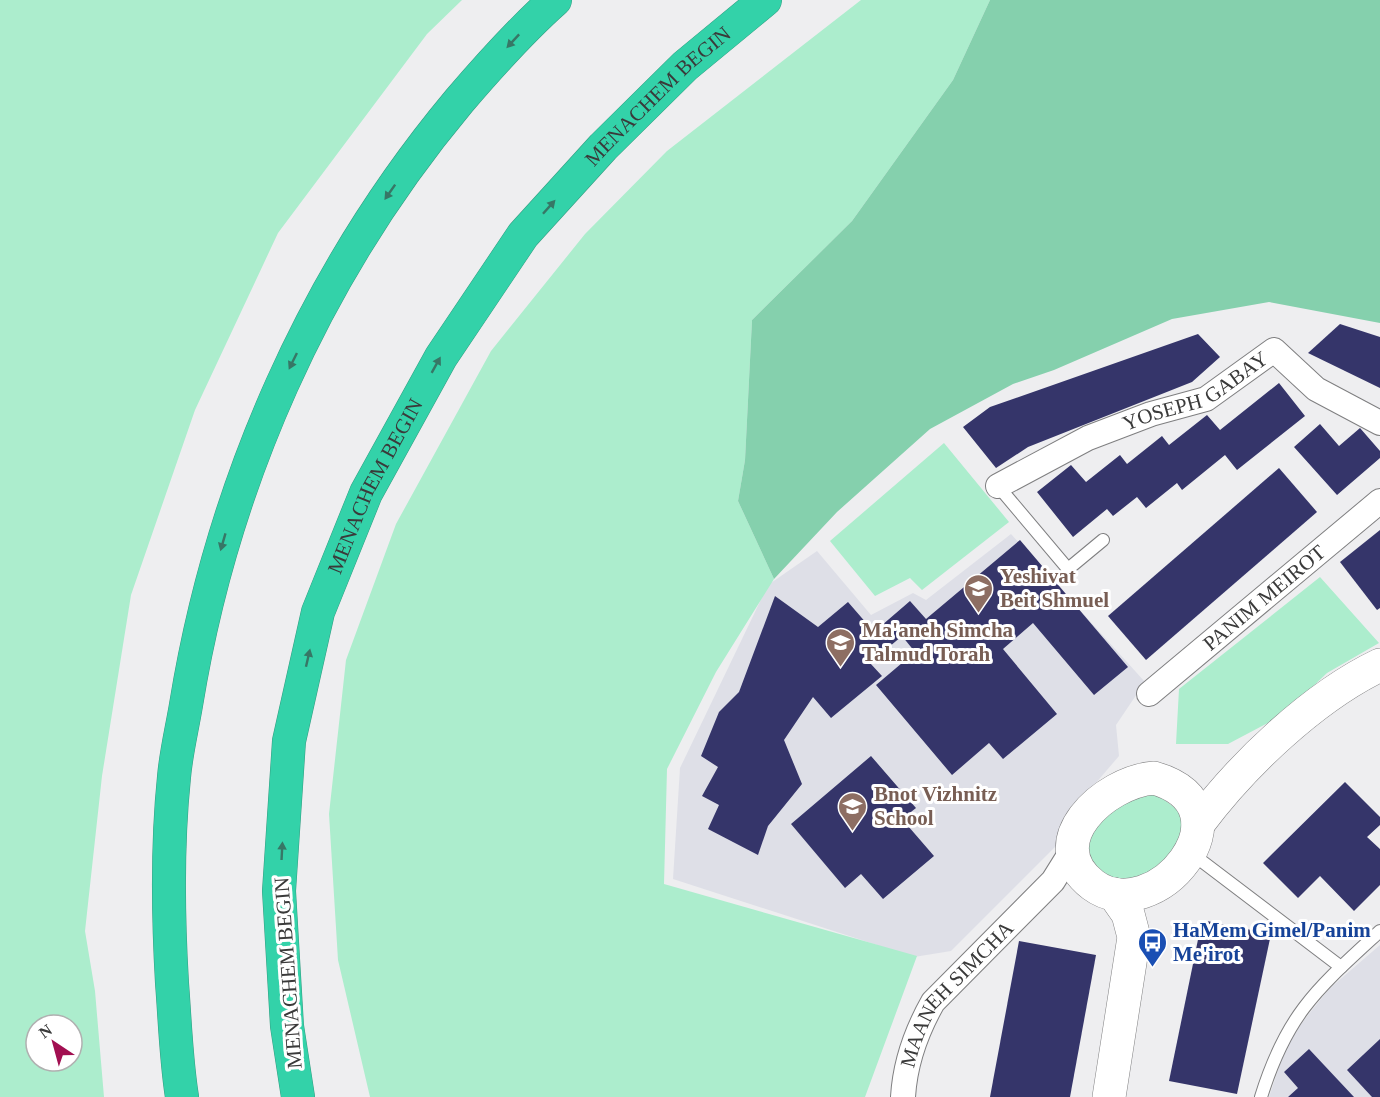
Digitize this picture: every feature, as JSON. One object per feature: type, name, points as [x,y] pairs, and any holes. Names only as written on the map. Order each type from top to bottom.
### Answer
[{"type":"highway","points":[[182,1097],[177,1068],[168,915],[174,777],[197,636],[224,535],[255,446],[285,377],[318,308],[354,247],[435,130],[482,75],[555,0]]},
{"type":"highway","name":"MENACHEM BEGIN","points":[[298,1097],[287,1026],[279,891],[289,741],[318,612],[366,494],[441,357],[523,235],[603,147],[685,66],[765,0]]},
{"type":"street","name":"YOSEPH GABAY","points":[[998,486],[1088,438],[1151,414],[1206,399],[1274,350],[1316,389],[1380,423]]},
{"type":"street","name":"PANIM MEIROT","points":[[1149,694],[1380,501]]},
{"type":"street","points":[[1129,969],[1164,879],[1247,765],[1326,700],[1360,675],[1380,665]]},
{"type":"street","points":[[1170,783],[1224,774],[1247,765]]},
{"type":"street","points":[[1109,1097],[1134,937],[1124,906],[1088,880],[1078,866],[1073,849],[1076,831],[1083,815],[1120,786],[1136,779],[1154,778],[1170,783],[1184,793],[1194,807],[1195,839]]},
{"type":"street","name":"MAANEH SIMCHA","points":[[903,1097],[910,1053],[920,1024],[933,1002],[1053,881],[1073,849]]},
{"type":"street","points":[[1106,891],[1141,893],[1164,879]]},
{"type":"street","name":"MAANEH SIMCHA","points":[[1030,903],[1067,889],[1106,891]]},
{"type":"lane","points":[[998,486],[1068,569],[1103,540]]},
{"type":"lane","points":[[1195,839],[1341,967]]},
{"type":"lane","points":[[1261,1097],[1273,1058],[1296,1015],[1314,992],[1380,931]]},
{"type":"shaded area","points":[[1011,534],[1145,682],[1116,725],[1119,756],[1077,805],[1060,842],[951,951],[914,957],[673,879],[680,768],[768,585],[817,551],[871,615],[913,593],[926,600]]},
{"type":"shaded area","points":[[1380,945],[1380,1097],[1269,1097],[1288,1040],[1329,989]]},
{"type":"green space","points":[[0,0],[462,0],[427,34],[278,233],[195,410],[131,595],[102,776],[85,931],[95,991],[104,1097],[0,1097]]},
{"type":"green space","points":[[861,0],[990,0],[953,80],[852,221],[752,320],[745,460],[738,501],[774,579],[716,672],[667,769],[664,884],[917,956],[865,1097],[370,1097],[338,960],[329,814],[346,660],[396,524],[491,351],[585,234],[667,151]]},
{"type":"green space","points":[[990,0],[1380,0],[1380,323],[1269,302],[1172,319],[1054,370],[1013,384],[930,429],[837,512],[774,579],[738,501],[745,460],[752,320],[852,221],[953,80]]},
{"type":"green space","points":[[944,443],[1009,522],[922,590],[910,578],[875,596],[830,541]]},
{"type":"green space","points":[[1320,577],[1379,643],[1327,673],[1283,715],[1228,744],[1176,744],[1179,689]]},
{"type":"green space","points":[[1151,790],[1182,813],[1181,849],[1136,884],[1093,874],[1084,835],[1090,823]]},
{"type":"building","points":[[1340,324],[1380,337],[1380,388],[1308,353]]},
{"type":"building","points":[[1198,334],[1220,357],[1192,382],[1028,447],[996,468],[963,427],[990,407]]},
{"type":"building","points":[[1279,383],[1305,416],[1237,470],[1225,455],[1182,490],[1177,483],[1146,508],[1137,497],[1113,516],[1107,509],[1073,537],[1037,492],[1071,465],[1086,482],[1120,455],[1127,464],[1162,436],[1169,445],[1207,415],[1220,430]]},
{"type":"building","points":[[1320,424],[1339,446],[1360,428],[1380,451],[1380,458],[1337,495],[1294,447]]},
{"type":"building","points":[[1279,468],[1317,512],[1146,660],[1108,616]]},
{"type":"building","points":[[1380,530],[1380,608],[1377,610],[1340,562]]},
{"type":"building","points":[[1020,540],[1128,667],[1094,695],[1033,623],[1003,649],[1057,714],[1003,759],[989,743],[952,775],[876,685],[915,652],[902,636],[870,663],[882,676],[831,718],[813,697],[784,740],[802,784],[768,826],[758,855],[708,829],[719,805],[702,796],[718,767],[701,756],[719,712],[739,692],[775,596],[818,627],[848,602],[874,632],[910,601],[926,619]]},
{"type":"building","points":[[871,756],[916,808],[902,819],[934,856],[883,899],[861,874],[845,888],[791,824]]},
{"type":"building","points":[[1345,782],[1380,817],[1380,825],[1367,837],[1380,849],[1380,885],[1354,911],[1320,876],[1298,898],[1263,863]]},
{"type":"building","points":[[1202,920],[1271,934],[1237,1094],[1169,1081]]},
{"type":"building","points":[[1019,941],[1096,955],[1070,1097],[990,1097]]},
{"type":"building","points":[[1380,1039],[1380,1097],[1372,1097],[1347,1070]]},
{"type":"building","points":[[1309,1049],[1354,1097],[1288,1097],[1298,1088],[1284,1072]]},
{"type":"place","name":"Yeshivat Beit Shmuel","points":[[979,614]]},
{"type":"place","name":"Ma'aneh Simcha Talmud Torah","points":[[841,668]]},
{"type":"place","name":"Bnot Vizhnitz School","points":[[853,832]]},
{"type":"place","name":"HaMem Gimel/Panim Me'irot","points":[[1152,968]]}]
